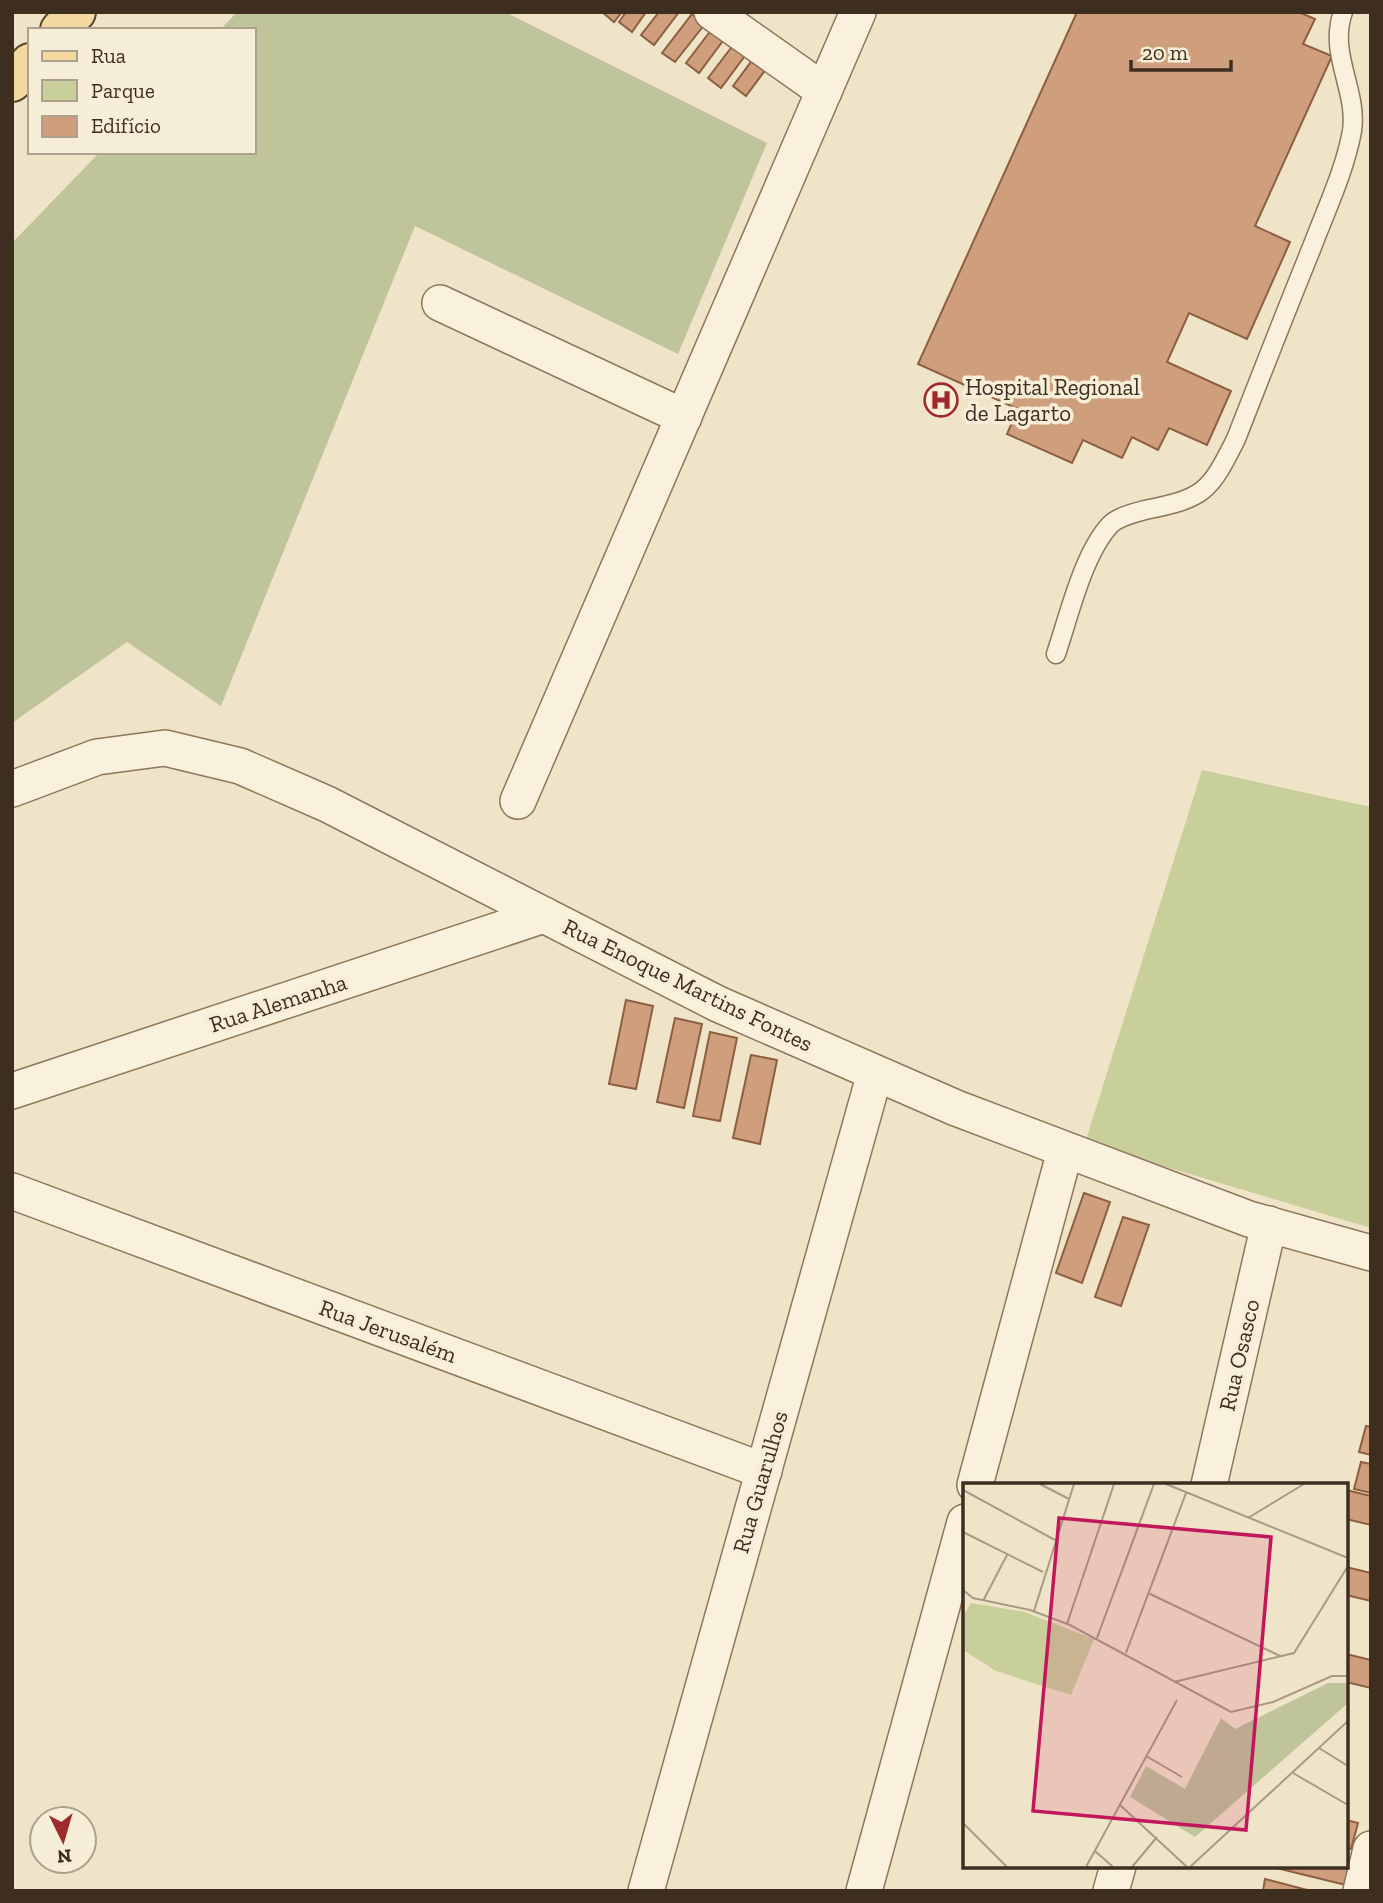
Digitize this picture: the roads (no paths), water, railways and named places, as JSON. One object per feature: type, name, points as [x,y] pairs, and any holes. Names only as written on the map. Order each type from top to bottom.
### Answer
[{"type":"main road","points":[[62,28],[76,12]]},
{"type":"main road","points":[[12,82],[28,65]]},
{"type":"street","points":[[712,12],[824,91]]},
{"type":"street","points":[[518,801],[858,12]]},
{"type":"street","points":[[440,303],[684,417]]},
{"type":"street","name":"Rua Enoque Martins Fontes","points":[[12,789],[97,757],[165,748],[240,766],[327,803],[718,1004],[875,1073],[1065,1151],[1269,1224],[1371,1253]]},
{"type":"street","name":"Rua Alemanha","points":[[12,1091],[544,915]]},
{"type":"street","name":"Rua Guarulhos","points":[[646,1891],[875,1073]]},
{"type":"street","points":[[976,1483],[1065,1151]]},
{"type":"street","name":"Rua Jerusalém","points":[[12,1191],[764,1471]]},
{"type":"street","name":"Rua Osasco","points":[[1209,1483],[1269,1224]]},
{"type":"street","points":[[864,1891],[963,1529]]},
{"type":"street","points":[[1361,1891],[1371,1849]]},
{"type":"street","points":[[1111,1891],[1117,1868]]},
{"type":"lane","points":[[1056,654],[1091,554],[1111,523],[1134,513],[1194,499],[1216,479],[1236,439],[1336,186],[1352,131],[1353,100],[1342,69],[1337,30],[1343,12]]},
{"type":"place","name":"Hospital Regional de Lagarto","points":[[941,400]]}]
